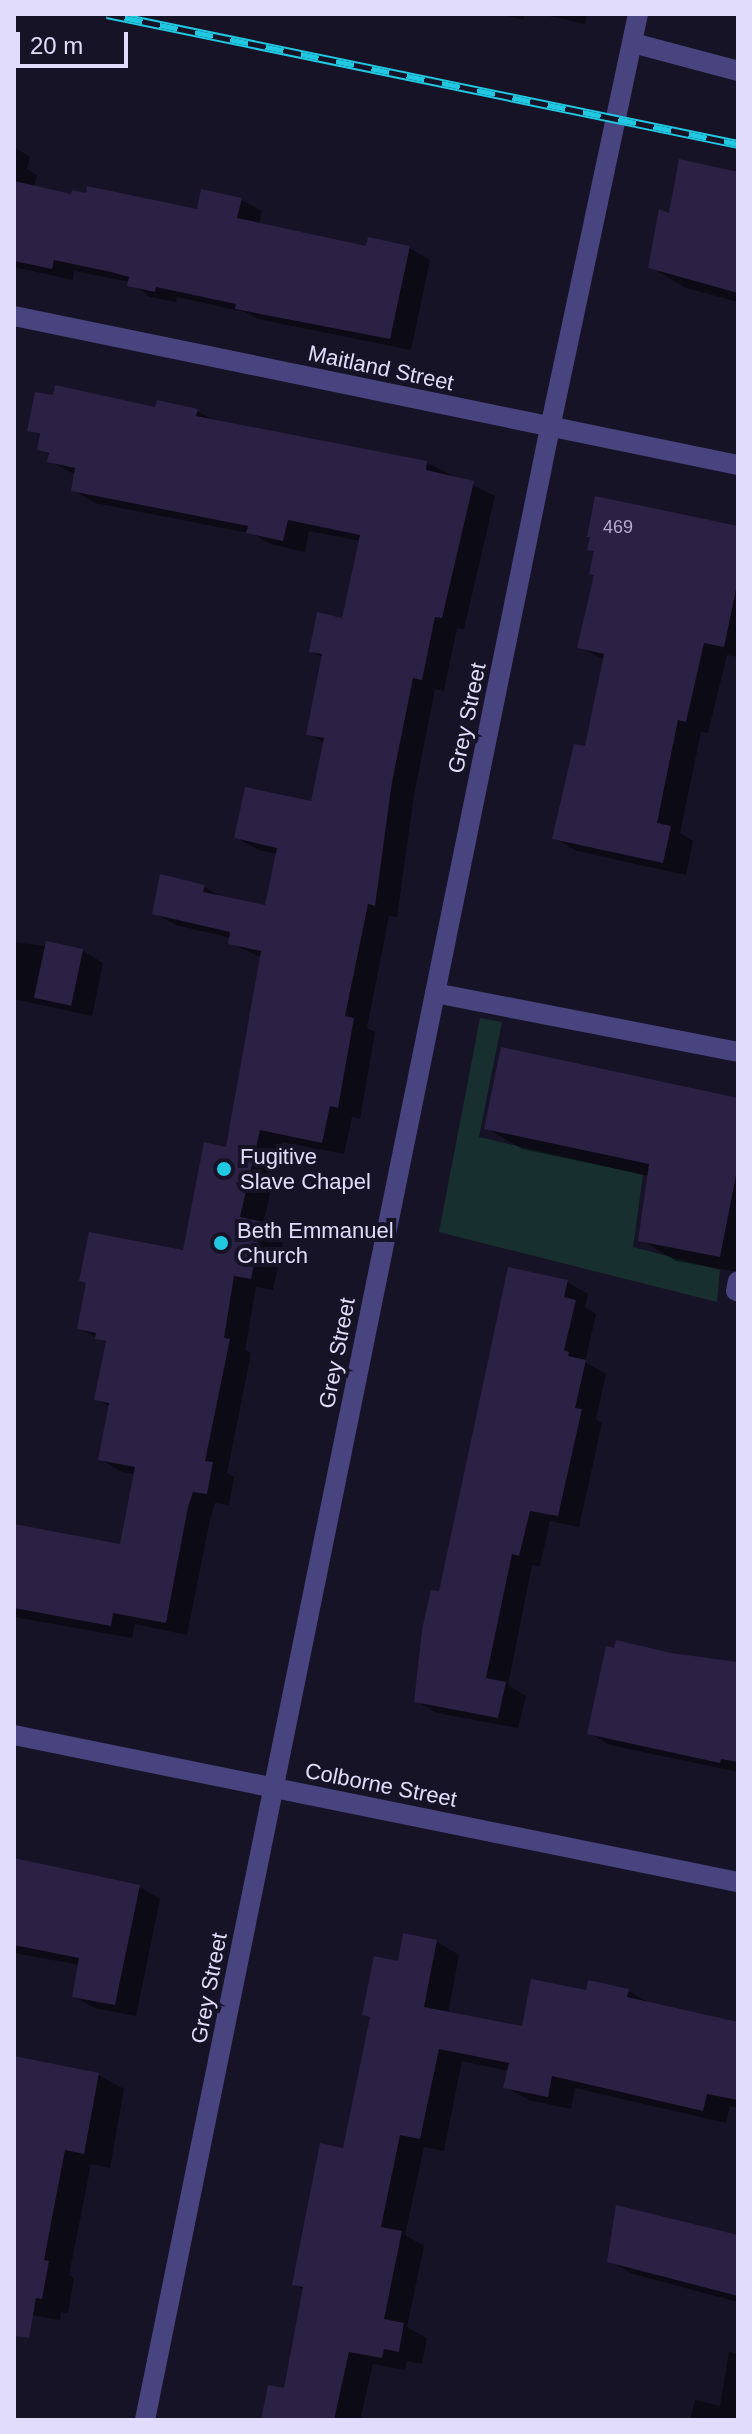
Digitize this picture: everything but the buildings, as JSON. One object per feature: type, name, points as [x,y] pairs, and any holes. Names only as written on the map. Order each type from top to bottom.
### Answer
[{"type":"street","name":"Grey Street","points":[[145,2420],[550,428],[638,14]]},
{"type":"street","points":[[633,43],[738,71]]},
{"type":"street","name":"Maitland Street","points":[[14,316],[738,465]]},
{"type":"street","points":[[435,993],[738,1052]]},
{"type":"street","name":"Colborne Street","points":[[14,1735],[738,1882]]},
{"type":"green space","points":[[480,1018],[502,1022],[479,1137],[643,1175],[633,1247],[720,1270],[717,1302],[439,1232]]},
{"type":"railway","points":[[107,14],[738,144]]},
{"type":"place","name":"Fugitive Slave Chapel","points":[[224,1169]]},
{"type":"place","name":"Beth Emmanuel Church","points":[[221,1243]]}]
